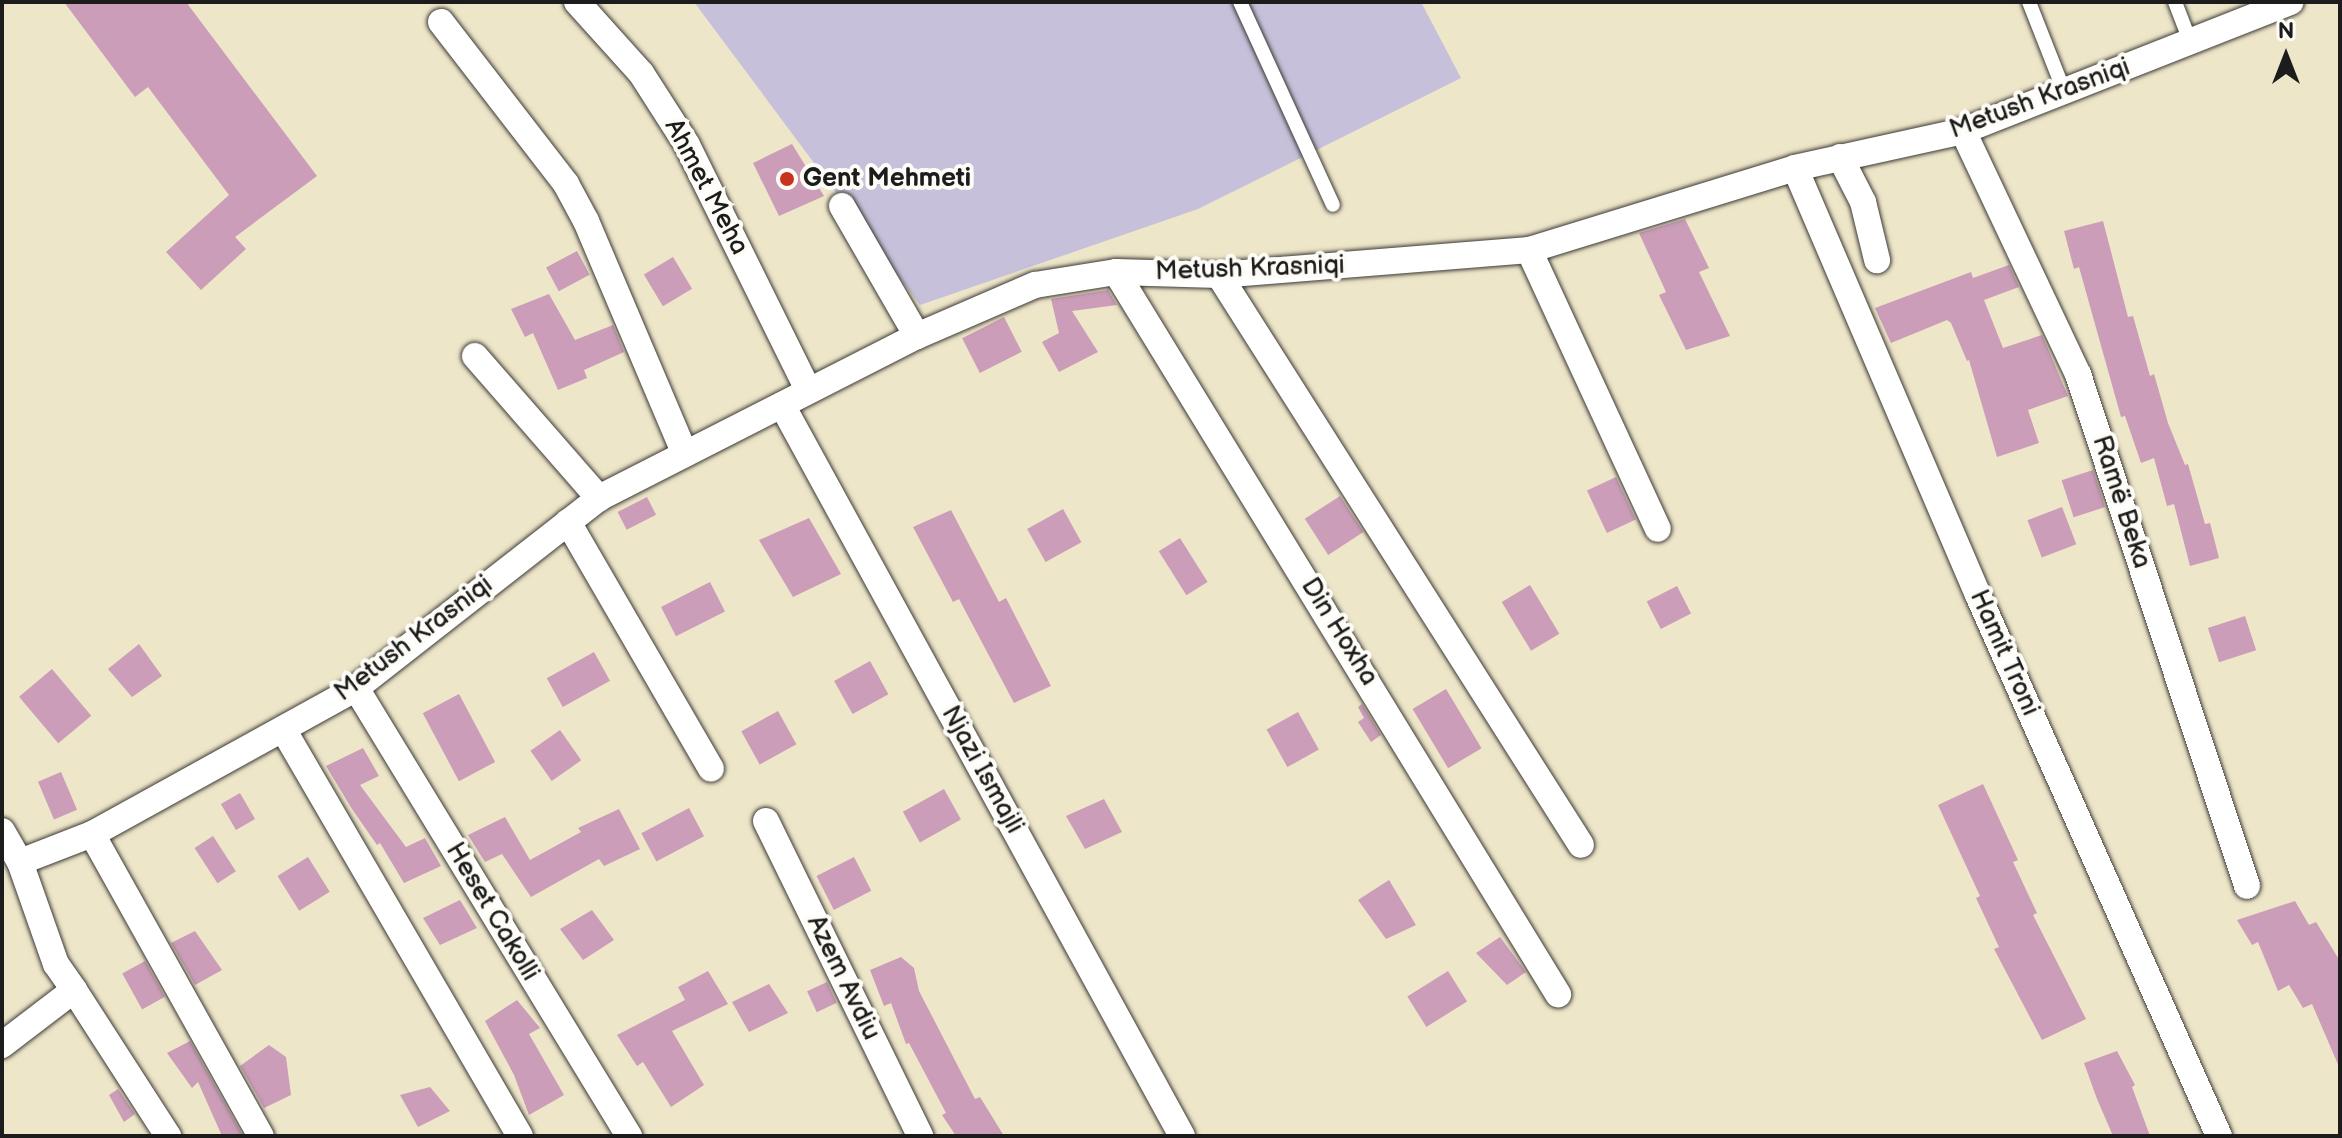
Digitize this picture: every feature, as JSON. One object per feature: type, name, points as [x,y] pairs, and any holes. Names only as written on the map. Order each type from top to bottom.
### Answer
[{"type":"street","name":"Ahmet Meha","points":[[577,2],[641,73],[687,145],[808,390]]},
{"type":"street","name":"Metush Krasniqi","points":[[20,862],[92,834],[356,688],[599,498],[917,336],[1035,285],[1116,272],[1219,275],[1529,250],[1795,168],[1963,131],[2290,2]]},
{"type":"street","points":[[441,22],[566,184],[586,221],[685,454]]},
{"type":"street","name":"Ramë Beka","points":[[1963,131],[2078,374],[2247,886]]},
{"type":"street","points":[[1840,157],[1863,202],[1877,260]]},
{"type":"street","name":"Hamit Troni","points":[[1795,168],[1984,609],[2219,1136]]},
{"type":"street","points":[[842,206],[917,336]]},
{"type":"street","points":[[1529,250],[1658,529]]},
{"type":"street","name":"Din Hoxha","points":[[1116,272],[1558,994]]},
{"type":"street","points":[[1219,275],[1581,845]]},
{"type":"street","points":[[475,356],[599,498]]},
{"type":"street","name":"Njazi Ismajli","points":[[782,405],[1182,1136]]},
{"type":"street","points":[[568,522],[711,769]]},
{"type":"street","name":"Heset Cakolli","points":[[356,688],[629,1136]]},
{"type":"street","points":[[283,729],[520,1136]]},
{"type":"street","name":"Azem Avdiu","points":[[766,821],[920,1136]]},
{"type":"street","points":[[2,831],[20,862],[56,964],[168,1136]]},
{"type":"street","points":[[92,834],[261,1136]]},
{"type":"street","points":[[2,1045],[74,990]]},
{"type":"lane","points":[[1240,2],[1333,205]]},
{"type":"lane","points":[[2029,2],[2064,91]]},
{"type":"lane","points":[[2175,2],[2190,41]]},
{"type":"shaded area","points":[[694,2],[1421,2],[1461,78],[1198,209],[920,305]]},
{"type":"building","points":[[64,2],[186,2],[317,176],[235,237],[246,249],[201,290],[166,252],[229,195],[148,87],[135,97]]},
{"type":"building","name":"Gent Mehmeti","points":[[792,144],[824,196],[779,216],[753,163]]},
{"type":"building","points":[[1685,219],[1709,268],[1699,272],[1730,336],[1686,350],[1659,295],[1666,292],[1639,233]]},
{"type":"building","points":[[2103,221],[2128,317],[2133,316],[2150,376],[2154,374],[2168,423],[2185,465],[2188,464],[2205,524],[2210,523],[2219,558],[2190,566],[2174,504],[2167,506],[2154,458],[2141,463],[2125,416],[2121,417],[2079,267],[2074,269],[2064,231]]},
{"type":"building","points":[[577,251],[590,275],[559,291],[546,267]]},
{"type":"building","points":[[673,257],[692,289],[663,306],[644,275]]},
{"type":"building","points":[[2009,265],[2019,287],[1984,300],[2003,348],[2042,335],[2068,396],[2028,410],[2039,443],[1997,457],[1969,360],[1951,323],[1947,320],[1891,343],[1875,308],[1971,272],[1973,278]]},
{"type":"building","points":[[1108,290],[1117,305],[1072,311],[1098,352],[1059,372],[1042,342],[1059,333],[1051,299]]},
{"type":"building","points":[[549,294],[575,340],[613,325],[624,352],[584,370],[587,378],[558,390],[533,333],[525,337],[511,309]]},
{"type":"building","points":[[1004,317],[1022,352],[980,373],[962,338]]},
{"type":"building","points":[[2093,470],[2105,507],[2074,517],[2062,480]]},
{"type":"building","points":[[1616,477],[1636,520],[1607,533],[1587,491]]},
{"type":"building","points":[[1340,496],[1363,532],[1328,555],[1305,519]]},
{"type":"building","points":[[647,497],[656,515],[627,530],[618,512]]},
{"type":"building","points":[[2062,507],[2076,544],[2042,558],[2027,520]]},
{"type":"building","points":[[1063,509],[1081,542],[1046,562],[1027,529]]},
{"type":"building","points":[[951,510],[999,602],[1006,598],[1051,686],[1014,703],[959,599],[953,602],[913,527]]},
{"type":"building","points":[[809,518],[841,574],[793,597],[759,540]]},
{"type":"building","points":[[1180,538],[1208,582],[1186,595],[1159,551]]},
{"type":"building","points":[[710,582],[725,611],[676,636],[661,607]]},
{"type":"building","points":[[1530,585],[1559,634],[1531,651],[1502,602]]},
{"type":"building","points":[[1677,586],[1691,614],[1661,629],[1647,601]]},
{"type":"building","points":[[2245,616],[2256,650],[2219,662],[2208,628]]},
{"type":"building","points":[[139,644],[162,676],[132,697],[108,669]]},
{"type":"building","points":[[594,652],[610,681],[563,707],[547,678]]},
{"type":"building","points":[[870,661],[888,694],[853,714],[834,681]]},
{"type":"building","points":[[52,669],[91,716],[58,743],[19,697]]},
{"type":"building","points":[[1446,689],[1482,748],[1448,768],[1413,709]]},
{"type":"building","points":[[459,694],[495,762],[459,781],[423,713]]},
{"type":"building","points":[[1362,704],[1381,735],[1371,742],[1358,722],[1364,718],[1358,707]]},
{"type":"building","points":[[778,711],[796,744],[760,765],[741,731]]},
{"type":"building","points":[[1298,712],[1319,750],[1287,767],[1267,729]]},
{"type":"building","points":[[560,730],[581,760],[552,781],[531,751]]},
{"type":"building","points":[[363,748],[379,776],[360,785],[406,847],[425,838],[441,866],[404,883],[380,843],[377,845],[352,809],[326,766]]},
{"type":"building","points":[[61,772],[77,810],[54,820],[38,782]]},
{"type":"building","points":[[1983,784],[2018,860],[2013,862],[2037,913],[2033,915],[2086,1019],[2042,1040],[1994,949],[1999,947],[1976,898],[1980,896],[1938,805]]},
{"type":"building","points":[[944,789],[961,820],[920,842],[903,812]]},
{"type":"building","points":[[240,793],[255,819],[236,830],[221,804]]},
{"type":"building","points":[[1104,799],[1122,832],[1085,849],[1066,816]]},
{"type":"building","points":[[689,808],[704,836],[656,862],[641,833]]},
{"type":"building","points":[[619,809],[640,849],[604,866],[599,859],[531,897],[502,854],[485,862],[468,835],[505,817],[530,860],[581,832],[578,828]]},
{"type":"building","points":[[213,836],[236,871],[217,883],[195,848]]},
{"type":"building","points":[[308,857],[330,892],[299,911],[277,876]]},
{"type":"building","points":[[854,857],[871,891],[834,910],[817,876]]},
{"type":"building","points":[[1389,880],[1416,925],[1386,939],[1358,900]]},
{"type":"building","points":[[460,900],[477,928],[440,945],[423,918]]},
{"type":"building","points":[[2295,901],[2309,925],[2316,922],[2340,961],[2340,1069],[2312,1004],[2303,1008],[2289,985],[2278,991],[2258,942],[2252,945],[2237,920]]},
{"type":"building","points":[[592,910],[614,940],[583,960],[560,929]]},
{"type":"building","points":[[195,931],[222,970],[195,985],[171,943]]},
{"type":"building","points":[[1500,937],[1526,972],[1507,985],[1476,953]]},
{"type":"building","points":[[901,957],[914,968],[919,991],[975,1099],[980,1097],[1004,1136],[956,1136],[942,1115],[946,1113],[909,1043],[906,1044],[891,1003],[884,1006],[870,970]]},
{"type":"building","points":[[145,961],[165,997],[142,1009],[122,974]]},
{"type":"building","points":[[708,971],[728,1004],[672,1031],[704,1085],[671,1107],[643,1062],[637,1066],[617,1035],[685,1000],[678,987]]},
{"type":"building","points":[[1448,971],[1467,1002],[1426,1027],[1407,996]]},
{"type":"building","points":[[827,982],[837,1003],[817,1012],[807,991]]},
{"type":"building","points":[[769,984],[788,1013],[749,1032],[732,1002]]},
{"type":"building","points":[[517,1000],[540,1028],[529,1034],[564,1095],[529,1115],[514,1075],[485,1021]]},
{"type":"building","points":[[190,1041],[243,1136],[222,1136],[198,1082],[192,1088],[167,1053]]},
{"type":"building","points":[[269,1045],[286,1057],[291,1095],[264,1108],[240,1066]]},
{"type":"building","points":[[2117,1051],[2135,1085],[2132,1087],[2150,1136],[2113,1136],[2097,1099],[2084,1063]]},
{"type":"building","points":[[430,1087],[450,1111],[418,1127],[400,1095]]},
{"type":"building","points":[[118,1089],[135,1114],[124,1122],[109,1095]]},
{"type":"place","name":"Gent Mehmeti","points":[[787,179]]}]
